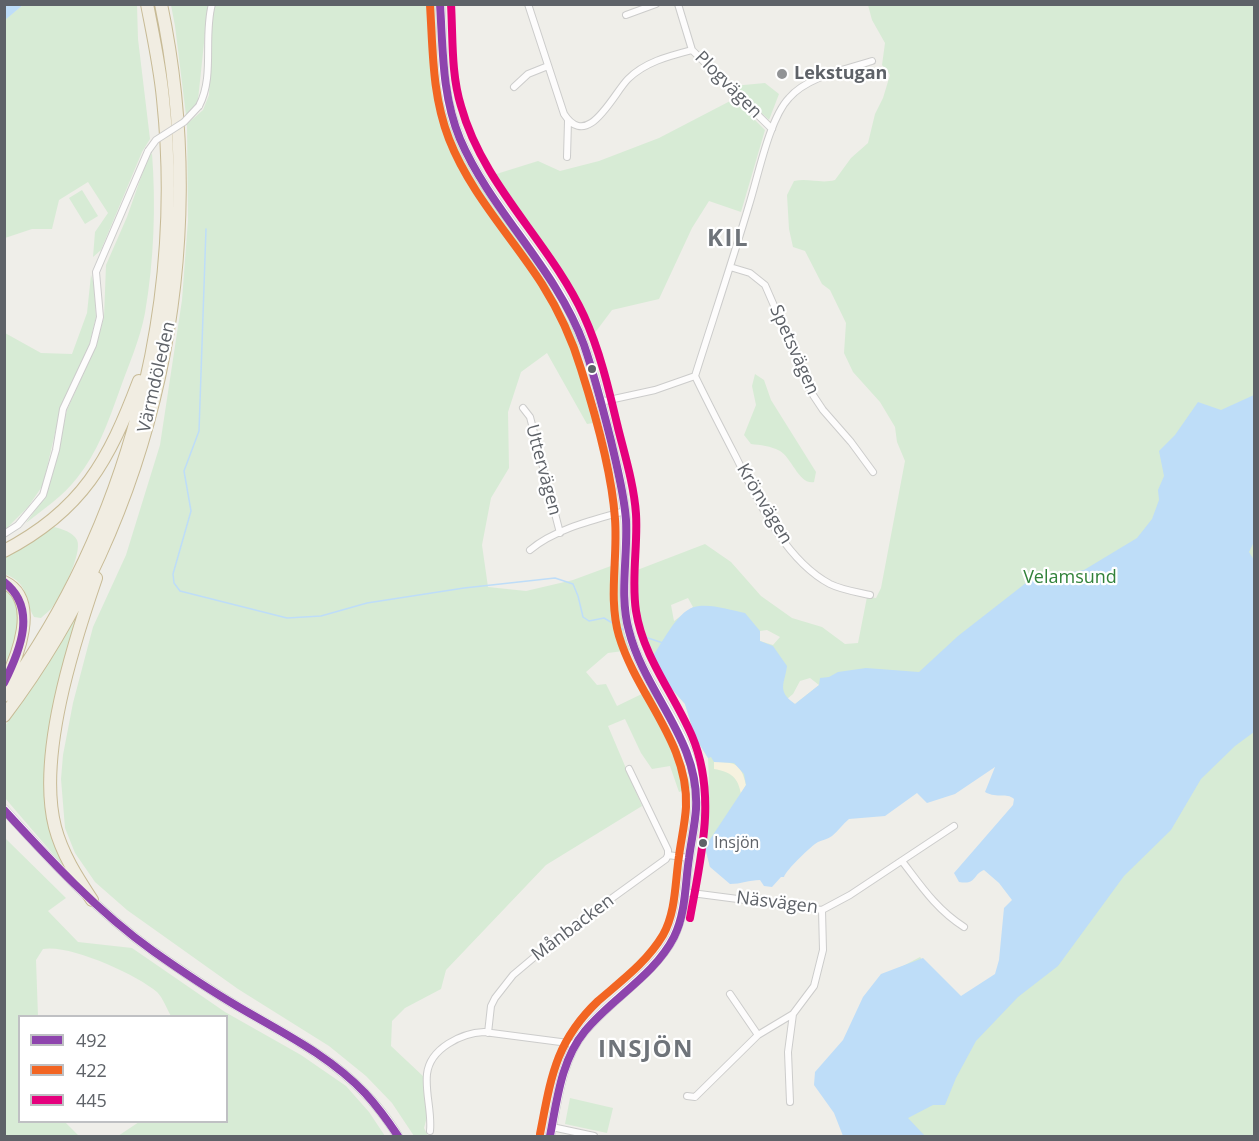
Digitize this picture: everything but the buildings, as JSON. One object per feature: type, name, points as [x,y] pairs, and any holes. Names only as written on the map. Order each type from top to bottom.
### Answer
[{"type":"highway","name":"Värmdöleden","points":[[4,696],[70,592],[107,512],[138,419],[151,350],[164,253],[167,154],[163,98],[147,4]]},
{"type":"highway","name":"Värmdöleden","points":[[4,716],[66,621],[106,544],[122,503],[152,410],[170,328],[181,198],[179,120],[169,40],[161,4]]},
{"type":"highway","points":[[4,551],[44,528],[61,515],[92,478],[110,449],[151,350]]},
{"type":"highway","points":[[92,900],[72,869],[60,841],[52,808],[51,768],[58,714],[75,643],[122,503]]},
{"type":"highway","points":[[4,582],[16,592],[21,601],[24,623],[15,659],[4,684]]},
{"type":"main road","points":[[440,4],[447,94],[457,130],[485,184],[548,274],[566,304],[582,339],[619,474],[625,511],[624,594],[630,633],[640,659],[688,754],[695,779],[695,820],[684,892],[673,938],[660,958],[607,1006],[581,1035],[565,1070],[551,1132]]},
{"type":"main road","points":[[4,809],[64,874],[150,948],[218,994],[308,1046],[335,1065],[375,1104],[398,1137]]},
{"type":"street","points":[[4,534],[18,525],[43,495],[56,450],[63,409],[93,345],[100,317],[96,272],[148,151],[156,140],[184,122],[199,106],[202,99],[206,81],[209,16],[212,4]]},
{"type":"street","points":[[528,4],[568,121],[567,157]]},
{"type":"street","points":[[626,15],[656,4]]},
{"type":"street","name":"Plogvägen","points":[[678,4],[692,50],[772,129]]},
{"type":"street","points":[[568,121],[582,126],[594,122],[628,79],[657,61],[692,50]]},
{"type":"street","points":[[600,402],[655,390],[694,376],[772,129],[789,98],[805,85],[872,61]]},
{"type":"street","points":[[514,87],[528,74],[548,66]]},
{"type":"street","name":"Spetsvägen","points":[[730,267],[750,273],[765,285],[813,395],[873,472]]},
{"type":"street","name":"Krönvägen","points":[[694,376],[750,486],[777,533],[812,571],[829,583],[839,588],[870,595]]},
{"type":"street","name":"Uttervägen","points":[[523,408],[530,417],[560,533]]},
{"type":"street","name":"Uttervägen","points":[[530,550],[538,543],[560,533],[625,511]]},
{"type":"street","points":[[629,769],[668,850],[668,855],[689,858]]},
{"type":"street","name":"Näsvägen","points":[[684,892],[822,910],[842,900],[954,826]]},
{"type":"street","name":"Månbacken","points":[[488,1033],[491,1006],[513,975],[557,938],[666,859],[668,855]]},
{"type":"street","points":[[902,861],[929,898],[964,927]]},
{"type":"street","points":[[687,1096],[695,1097],[758,1035],[793,1014],[814,986],[821,962],[822,910]]},
{"type":"street","points":[[730,994],[758,1035]]},
{"type":"street","points":[[790,1102],[788,1052],[793,1014]]},
{"type":"street","points":[[430,1131],[431,1109],[427,1077],[430,1065],[436,1056],[455,1040],[470,1034],[488,1033],[576,1044]]},
{"type":"street","points":[[551,1132],[594,1137]]},
{"type":"green space","points":[[23,5],[137,5],[138,39],[150,139],[142,152],[101,250],[93,257],[95,232],[108,213],[88,182],[59,200],[52,229],[32,229],[5,238],[4,20]]},
{"type":"green space","points":[[171,5],[208,5],[198,100],[186,115],[175,26]]},
{"type":"green space","points":[[215,5],[435,5],[438,73],[442,95],[487,193],[548,284],[575,334],[586,381],[600,422],[587,424],[547,353],[521,372],[508,412],[509,468],[491,498],[482,545],[488,587],[526,591],[573,580],[619,563],[621,614],[631,650],[608,653],[586,672],[597,685],[606,684],[617,706],[650,690],[684,765],[691,788],[679,792],[670,766],[652,769],[641,753],[625,719],[608,726],[642,806],[546,865],[446,970],[441,989],[405,1008],[392,1021],[391,1046],[424,1077],[429,1109],[424,1128],[428,1136],[414,1136],[392,1103],[366,1076],[329,1046],[238,989],[127,910],[95,882],[75,853],[65,828],[61,779],[73,703],[93,627],[126,555],[160,445],[182,300],[188,220],[187,124],[203,110],[209,95],[212,16]]},
{"type":"green space","name":"Velamsund","points":[[868,5],[1254,5],[1254,1136],[852,1136],[886,975],[920,957],[944,984],[961,1015],[1007,976],[1034,797],[998,749],[922,768],[710,867],[703,823],[709,779],[708,758],[695,737],[685,704],[656,671],[639,640],[633,614],[632,572],[705,544],[731,562],[761,596],[792,618],[822,627],[845,644],[858,643],[867,597],[876,598],[881,588],[905,461],[897,442],[895,427],[880,402],[853,372],[844,353],[846,323],[830,290],[822,284],[805,251],[793,247],[789,229],[787,195],[794,181],[835,180],[851,158],[868,143],[875,114],[890,75],[882,65],[885,43],[872,20]],"holes":[[[688,598],[693,607],[674,621],[671,605]],[[767,630],[780,637],[773,645],[760,641],[760,631]],[[810,678],[819,685],[795,704],[787,699],[793,694],[800,681]]]},
{"type":"green space","points":[[765,83],[779,94],[769,120],[733,86]]},
{"type":"green space","points":[[734,99],[765,130],[741,212],[709,201],[692,228],[659,299],[612,310],[591,338],[563,283],[490,176],[538,161],[560,171],[599,161],[659,138]]},
{"type":"green space","points":[[152,153],[154,213],[152,253],[145,313],[137,343],[106,426],[91,458],[66,491],[26,523],[46,495],[67,410],[96,346],[104,317],[106,265],[127,217],[147,160]]},
{"type":"green space","points":[[82,190],[98,216],[85,224],[69,198]]},
{"type":"green space","points":[[91,275],[94,284],[96,317],[88,350],[61,407],[43,485],[28,507],[5,530],[5,333],[41,353],[72,354],[87,313]]},
{"type":"green space","points":[[755,374],[764,380],[771,400],[816,472],[814,482],[804,479],[780,451],[751,444],[744,435],[756,405],[752,386]]},
{"type":"green space","points":[[54,527],[67,531],[75,537],[78,546],[77,555],[65,586],[51,609],[41,618],[34,617],[19,582],[5,574],[4,557]]},
{"type":"green space","points":[[5,589],[18,606],[19,617],[16,639],[5,671]]},
{"type":"green space","points":[[81,607],[53,719],[59,854],[64,867],[5,798],[5,726],[42,672]]},
{"type":"green space","points":[[5,838],[66,898],[48,911],[78,942],[132,948],[225,1012],[301,1055],[346,1086],[369,1112],[385,1136],[118,1136],[138,1123],[228,1123],[228,1015],[170,1015],[157,992],[119,969],[69,951],[43,949],[36,960],[38,1015],[18,1015],[18,1123],[66,1123],[79,1136],[5,1136]]},
{"type":"green space","points":[[570,1098],[613,1108],[607,1133],[565,1124]]},
{"type":"sand","points":[[714,762],[732,763],[739,768],[746,785],[741,794],[736,779],[725,772],[714,769]]},
{"type":"water","points":[[5,4],[23,4],[23,5],[5,20]]},
{"type":"water","name":"Insjön","points":[[1254,395],[1254,542],[1249,552],[1254,560],[1254,732],[1235,746],[1201,779],[1171,830],[1124,876],[1058,966],[1018,997],[976,1041],[956,1078],[945,1105],[933,1105],[908,1118],[925,1136],[843,1136],[834,1113],[814,1085],[815,1072],[843,1040],[863,997],[881,974],[923,958],[961,996],[995,974],[999,960],[1004,908],[1012,900],[999,883],[984,870],[972,881],[965,883],[959,882],[954,873],[1013,805],[1014,799],[985,792],[995,767],[955,794],[927,803],[917,793],[885,816],[849,819],[832,836],[810,848],[772,887],[764,886],[760,880],[730,884],[710,867],[705,847],[746,785],[744,774],[734,763],[714,762],[711,757],[708,758],[695,737],[685,704],[656,671],[650,660],[681,615],[694,607],[706,606],[745,613],[760,631],[760,641],[773,646],[787,666],[784,691],[785,695],[795,704],[819,685],[820,678],[829,677],[838,672],[866,668],[919,672],[958,636],[1031,579],[1084,570],[1137,538],[1152,519],[1159,500],[1158,490],[1164,476],[1159,451],[1175,435],[1198,402],[1221,410]]},
{"type":"waterway","points":[[206,229],[199,431],[184,471],[191,511],[173,574],[174,583],[180,591],[287,618],[321,616],[367,603],[464,588],[555,578],[573,584],[583,617],[589,621],[604,618],[624,630]]},
{"type":"waterway","points":[[639,635],[663,643]]},
{"type":"transit line","name":"492","points":[[440,4],[447,90],[460,139],[489,192],[557,291],[572,317],[588,357],[599,393],[624,500],[626,520],[625,604],[629,631],[647,676],[681,739],[695,784],[696,809],[683,908],[678,928],[666,951],[655,964],[596,1019],[577,1042],[565,1067],[550,1136]]},
{"type":"transit line","name":"445","points":[[451,4],[456,81],[461,106],[471,135],[501,188],[570,289],[590,329],[608,385],[635,503],[634,587],[640,628],[652,660],[692,736],[700,758],[704,781],[702,849],[690,918]]},
{"type":"transit line","name":"422","points":[[430,5],[436,89],[449,139],[479,196],[548,294],[577,358],[602,443],[613,501],[616,534],[614,607],[619,636],[637,679],[671,741],[685,784],[685,820],[673,907],[667,926],[657,945],[649,954],[598,1001],[572,1031],[552,1078],[540,1134]]},
{"type":"transit line","name":"492","points":[[4,582],[21,604],[23,617],[20,644],[4,683]]},
{"type":"transit line","name":"492","points":[[4,810],[93,902],[132,936],[226,1000],[304,1045],[336,1067],[365,1093],[398,1136]]},
{"type":"place","name":"Lekstugan","points":[[782,74]]},
{"type":"place","name":"Insjön","points":[[703,843]]},
{"type":"district","name":"KIL","points":[[728,239]]},
{"type":"district","name":"INSJÖN","points":[[646,1050]]}]
